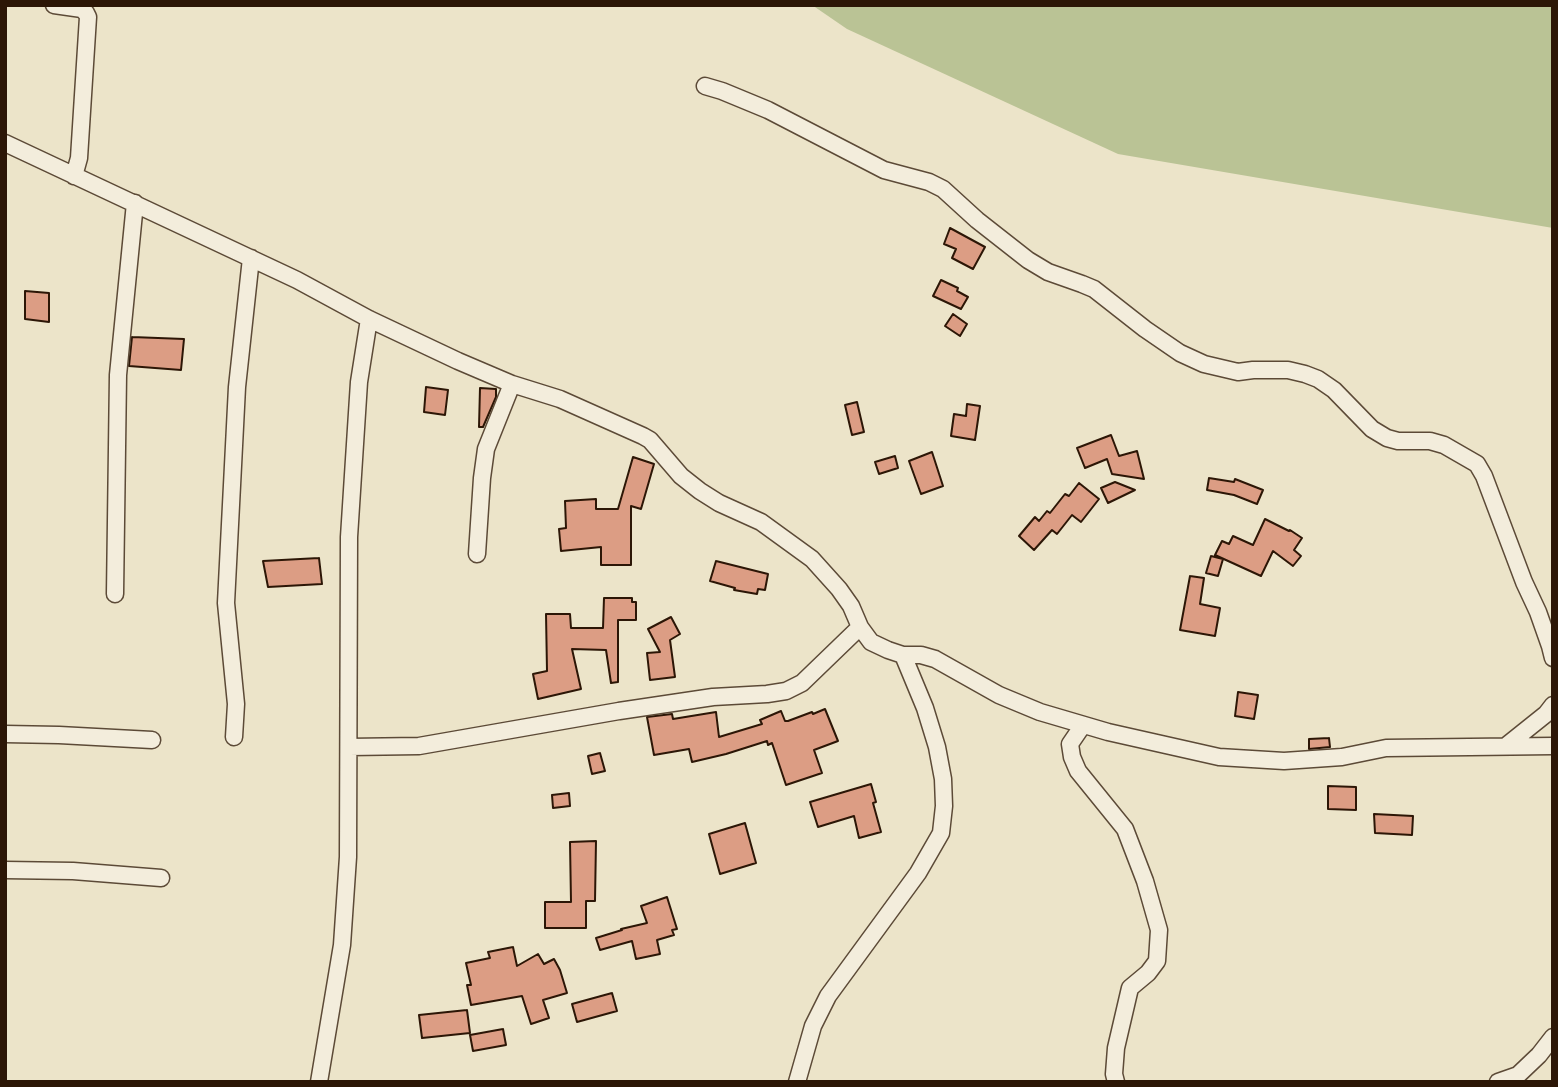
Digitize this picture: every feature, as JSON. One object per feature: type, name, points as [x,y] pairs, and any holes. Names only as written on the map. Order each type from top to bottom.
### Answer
[{"type":"street","points":[[54,5],[82,9],[88,17],[79,158],[74,176]]},
{"type":"street","points":[[705,86],[768,110],[884,170],[929,182],[943,190],[1028,260],[1048,272],[1094,289],[1145,330],[1180,353],[1205,364],[1238,372],[1288,370],[1305,374],[1334,390],[1372,429],[1387,438],[1398,441],[1430,441],[1444,445],[1477,464],[1538,612],[1553,657]]},
{"type":"street","points":[[5,143],[297,280],[369,319],[458,361],[512,384],[559,399],[650,440],[681,476],[700,491],[761,522],[812,559],[839,589],[871,642],[903,655],[921,654],[935,659],[999,695],[1040,712],[1108,732],[1219,757],[1284,761],[1342,757],[1386,748],[1553,746]]},
{"type":"street","points":[[115,594],[118,375],[135,203]]},
{"type":"street","points":[[234,737],[236,704],[226,603],[237,387],[251,258]]},
{"type":"street","points":[[319,1082],[342,945],[348,857],[349,537],[359,382],[369,319]]},
{"type":"street","points":[[477,554],[486,449],[512,384]]},
{"type":"street","points":[[349,747],[419,746],[618,711],[713,697],[786,691],[802,683],[860,626]]},
{"type":"street","points":[[797,1082],[813,1026],[828,996],[918,873],[941,833],[943,779],[937,747],[925,708],[903,655]]},
{"type":"street","points":[[1506,746],[1546,714],[1553,705]]},
{"type":"street","points":[[1083,725],[1070,744],[1072,757],[1078,771],[1125,829],[1145,881],[1159,930],[1157,961],[1148,973],[1129,988],[1116,1048],[1116,1082]]},
{"type":"street","points":[[5,734],[152,740]]},
{"type":"street","points":[[5,870],[73,871],[161,878]]},
{"type":"street","points":[[1498,1082],[1518,1075],[1553,1037]]},
{"type":"green space","points":[[812,5],[1553,5],[1553,228],[1118,154],[847,29]]},
{"type":"building","points":[[950,228],[985,247],[973,269],[952,258],[956,249],[944,244]]},
{"type":"building","points":[[941,280],[958,288],[957,291],[968,297],[961,309],[933,296]]},
{"type":"building","points":[[25,291],[49,293],[49,322],[25,319]]},
{"type":"building","points":[[953,314],[967,324],[960,336],[945,326]]},
{"type":"building","points":[[132,337],[184,339],[181,370],[129,366]]},
{"type":"building","points":[[426,387],[448,390],[445,415],[424,412]]},
{"type":"building","points":[[480,388],[496,389],[496,397],[483,427],[479,427]]},
{"type":"building","points":[[857,402],[864,432],[852,435],[845,405]]},
{"type":"building","points":[[967,404],[980,406],[975,440],[951,436],[954,414],[966,416]]},
{"type":"building","points":[[1111,435],[1119,456],[1137,451],[1144,479],[1112,474],[1107,459],[1085,468],[1077,448]]},
{"type":"building","points":[[932,452],[943,486],[921,494],[909,461]]},
{"type":"building","points":[[895,456],[898,468],[879,474],[875,462]]},
{"type":"building","points":[[633,457],[654,464],[641,509],[631,506],[631,565],[601,565],[601,547],[561,551],[559,529],[566,528],[565,501],[596,499],[596,509],[618,509]]},
{"type":"building","points":[[1209,478],[1234,482],[1235,479],[1263,490],[1257,504],[1234,495],[1207,490]]},
{"type":"building","points":[[1115,482],[1135,490],[1108,503],[1101,488]]},
{"type":"building","points":[[1079,483],[1099,499],[1081,522],[1072,515],[1057,534],[1052,530],[1034,550],[1019,536],[1035,517],[1039,521],[1047,511],[1050,513],[1065,494],[1069,496]]},
{"type":"building","points":[[1265,519],[1302,538],[1294,550],[1301,556],[1293,566],[1273,551],[1261,576],[1215,555],[1222,541],[1229,544],[1233,536],[1253,545]]},
{"type":"building","points":[[1211,556],[1223,559],[1218,576],[1206,573]]},
{"type":"building","points":[[319,558],[322,584],[268,587],[263,561]]},
{"type":"building","points":[[716,561],[768,574],[765,590],[758,589],[757,594],[734,590],[735,588],[710,581]]},
{"type":"building","points":[[1190,576],[1204,578],[1200,604],[1220,608],[1215,636],[1180,630]]},
{"type":"building","points":[[604,598],[632,598],[632,602],[636,602],[636,620],[618,620],[618,682],[611,683],[606,650],[572,649],[581,689],[538,699],[533,674],[547,671],[546,614],[570,614],[571,628],[603,628]]},
{"type":"building","points":[[671,617],[680,634],[670,640],[675,677],[650,680],[647,653],[660,652],[648,629]]},
{"type":"building","points":[[1238,692],[1258,695],[1254,719],[1235,716]]},
{"type":"building","points":[[825,709],[838,741],[814,750],[822,773],[786,785],[772,743],[768,745],[767,741],[692,762],[689,749],[654,755],[647,717],[672,714],[673,719],[716,712],[719,737],[762,724],[760,720],[781,711],[785,721],[788,721]]},
{"type":"building","points":[[1329,738],[1330,747],[1309,749],[1309,739]]},
{"type":"building","points":[[600,753],[605,771],[592,774],[588,756]]},
{"type":"building","points":[[871,784],[881,832],[859,838],[854,816],[818,827],[810,802]]},
{"type":"building","points":[[1328,786],[1356,787],[1356,810],[1328,809]]},
{"type":"building","points":[[569,793],[570,806],[553,808],[552,795]]},
{"type":"building","points":[[1374,814],[1413,816],[1412,835],[1375,833]]},
{"type":"building","points":[[745,823],[756,863],[720,874],[709,834]]},
{"type":"building","points":[[596,841],[595,901],[586,901],[586,928],[545,928],[545,902],[571,902],[570,842]]},
{"type":"building","points":[[667,897],[677,929],[672,930],[674,935],[657,940],[660,954],[636,959],[632,941],[600,950],[596,938],[647,923],[641,906]]},
{"type":"building","points":[[513,947],[517,966],[538,954],[544,964],[554,959],[560,970],[567,993],[543,1000],[549,1018],[531,1024],[522,996],[471,1005],[467,985],[471,985],[466,963],[490,958],[488,952]]},
{"type":"building","points":[[612,993],[617,1011],[577,1022],[572,1004]]},
{"type":"building","points":[[467,1010],[470,1033],[422,1038],[419,1015]]},
{"type":"building","points":[[503,1029],[506,1045],[473,1051],[470,1035]]}]
